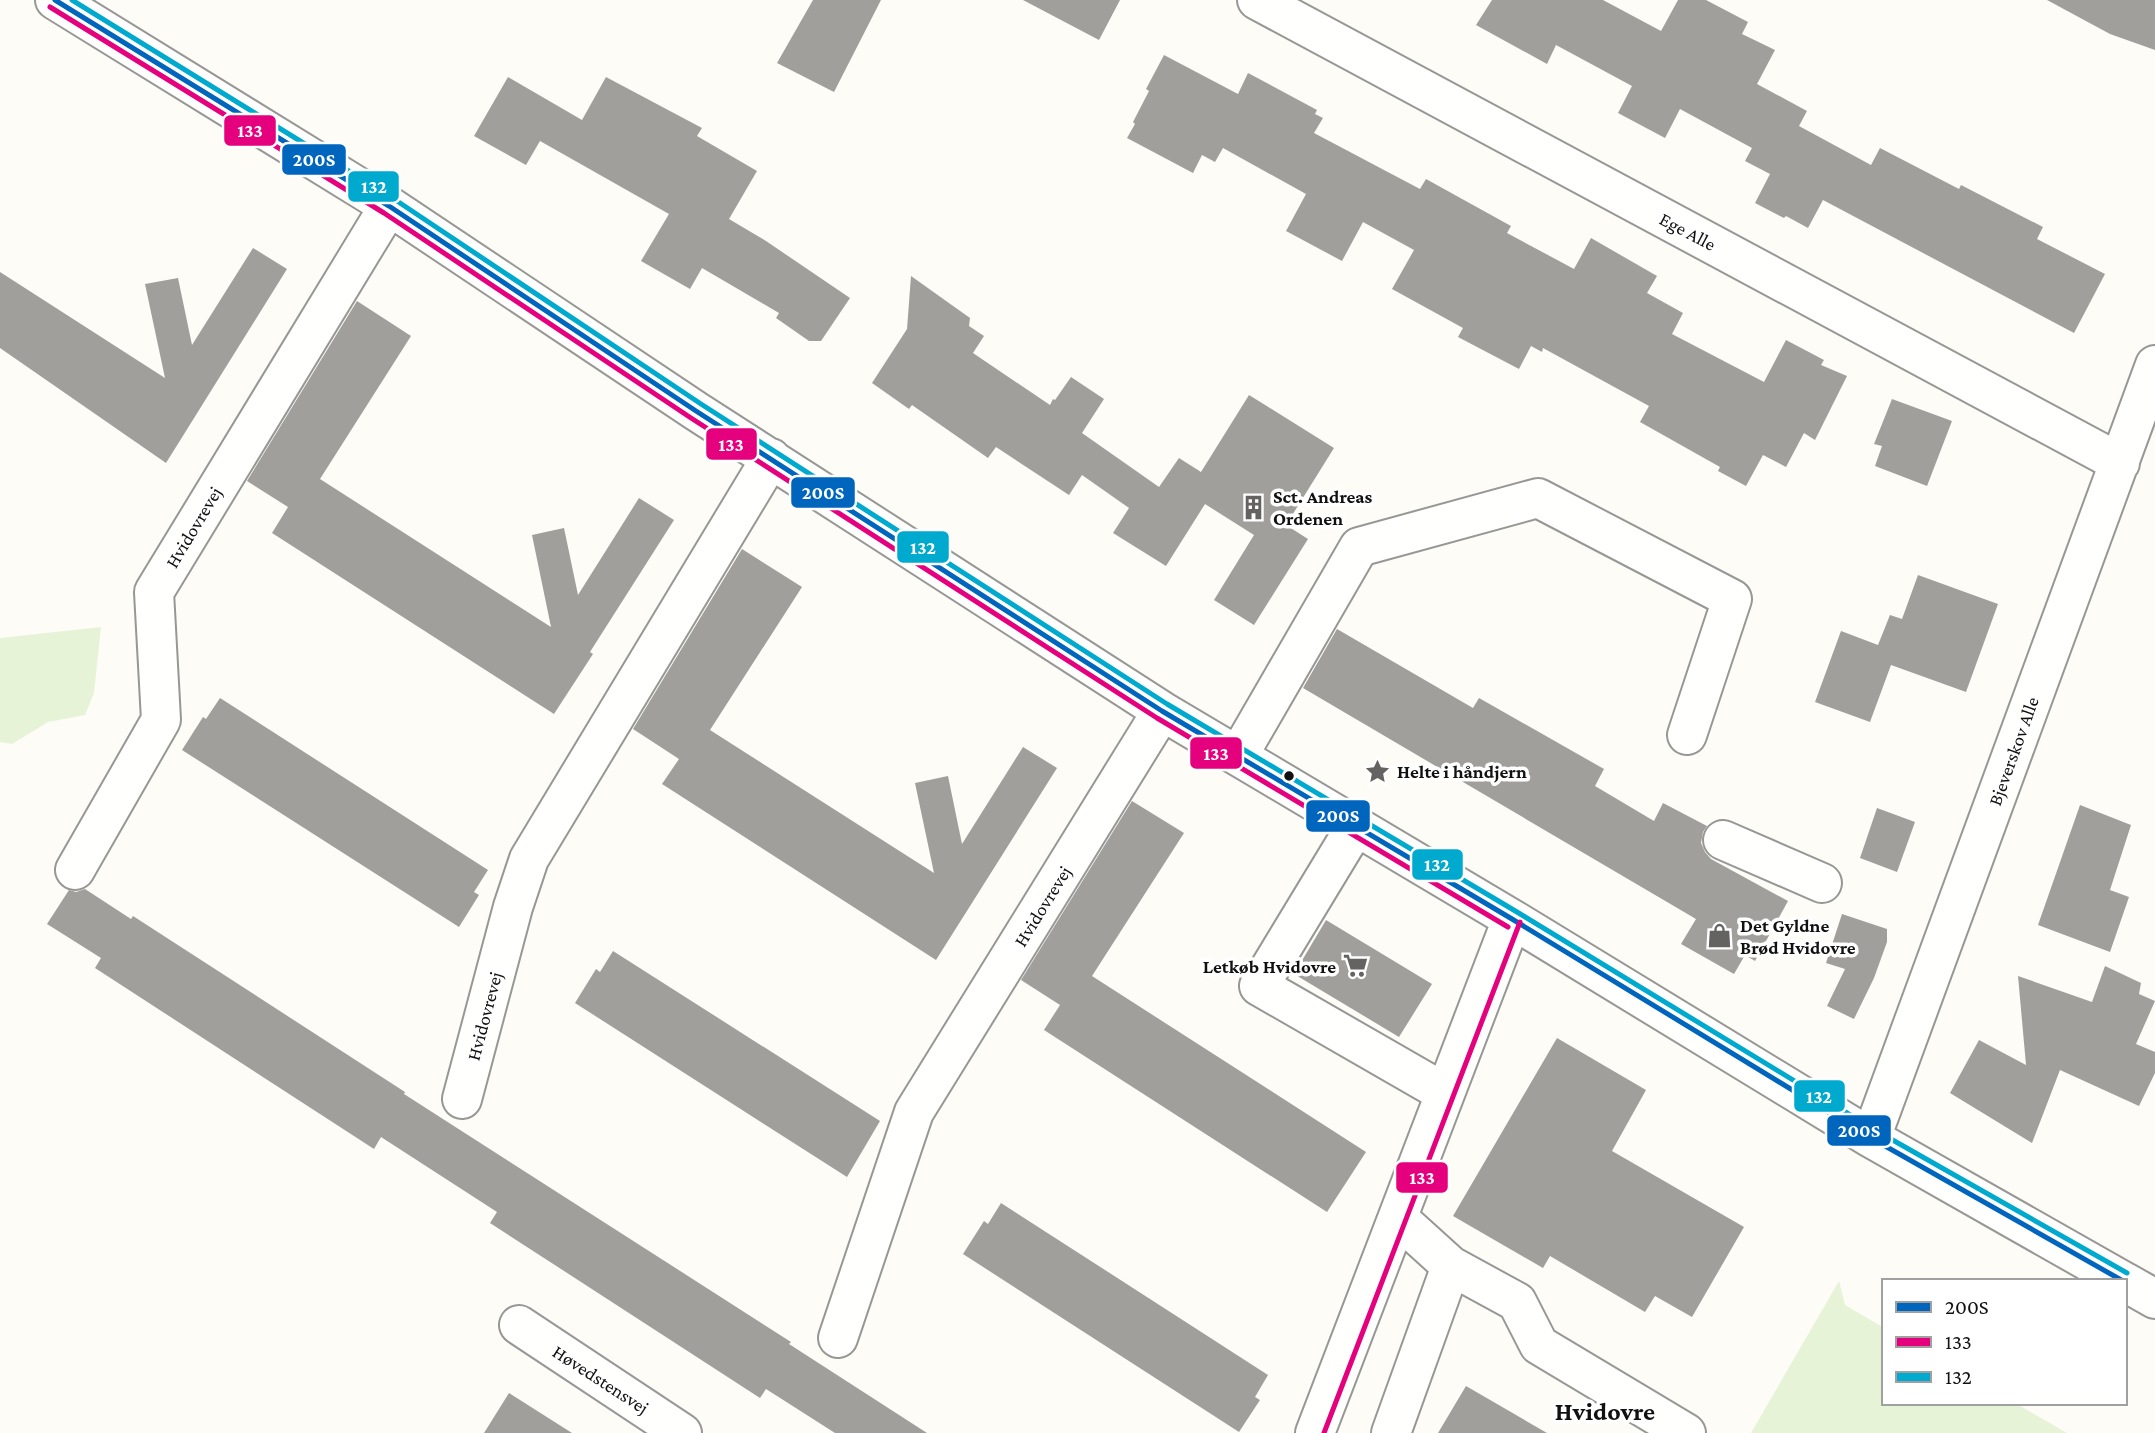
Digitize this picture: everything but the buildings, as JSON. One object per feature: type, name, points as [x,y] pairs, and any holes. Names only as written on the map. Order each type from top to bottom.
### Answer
[{"type":"street","points":[[55,0],[389,205],[771,458],[1162,711],[1512,919],[1871,1138],[2119,1279]]},
{"type":"street","name":"Ege Alle","points":[[1257,0],[2120,463]]},
{"type":"street","name":"Hvidovrevej","points":[[75,870],[161,720],[154,592],[389,205]]},
{"type":"street","name":"Bjeverskov Alle","points":[[1871,1138],[2155,365]]},
{"type":"street","name":"Hvidovrevej","points":[[462,1099],[513,907],[529,859],[771,458]]},
{"type":"street","points":[[1238,756],[1359,547],[1538,498],[1731,599],[1687,735]]},
{"type":"street","name":"Hvidovrevej","points":[[838,1338],[914,1111],[1162,711]]},
{"type":"street","points":[[1356,826],[1259,986],[1446,1093]]},
{"type":"street","points":[[1723,840],[1822,883]]},
{"type":"street","points":[[1316,1432],[1512,919]]},
{"type":"street","points":[[1398,1218],[1451,1266],[1517,1302],[1539,1345],[1686,1433]]},
{"type":"street","points":[[1391,1433],[1451,1266]]},
{"type":"street","points":[[2127,1284],[2155,1299]]},
{"type":"street","name":"Høvedstensvej","points":[[519,1325],[682,1433]]},
{"type":"green space","points":[[101,627],[94,693],[85,715],[48,722],[12,744],[0,742],[0,638]]},
{"type":"green space","points":[[1839,1281],[1845,1305],[1882,1327],[1882,1405],[2018,1405],[2067,1433],[1751,1433]]},
{"type":"transit line","name":"200S","points":[[55,0],[389,206],[696,411],[1162,711],[1512,919],[1871,1138],[2119,1279]]},
{"type":"transit line","name":"132","points":[[72,0],[394,199],[701,404],[1167,704],[1517,912],[1875,1130],[2127,1273]]},
{"type":"transit line","name":"133","points":[[50,7],[384,213],[691,418],[1157,718],[1508,927]]},
{"type":"transit line","name":"133","points":[[1324,1433],[1520,922]]},
{"type":"place","name":"Sct. Andreas Ordenen","points":[[1253,507]]},
{"type":"place","name":"Helte i håndjern","points":[[1377,771]]},
{"type":"place","name":"Det Gyldne Brød Hvidovre","points":[[1720,936]]},
{"type":"place","name":"Letkøb Hvidovre","points":[[1356,966]]},
{"type":"district","name":"Hvidovre","points":[[1605,1411]]}]
